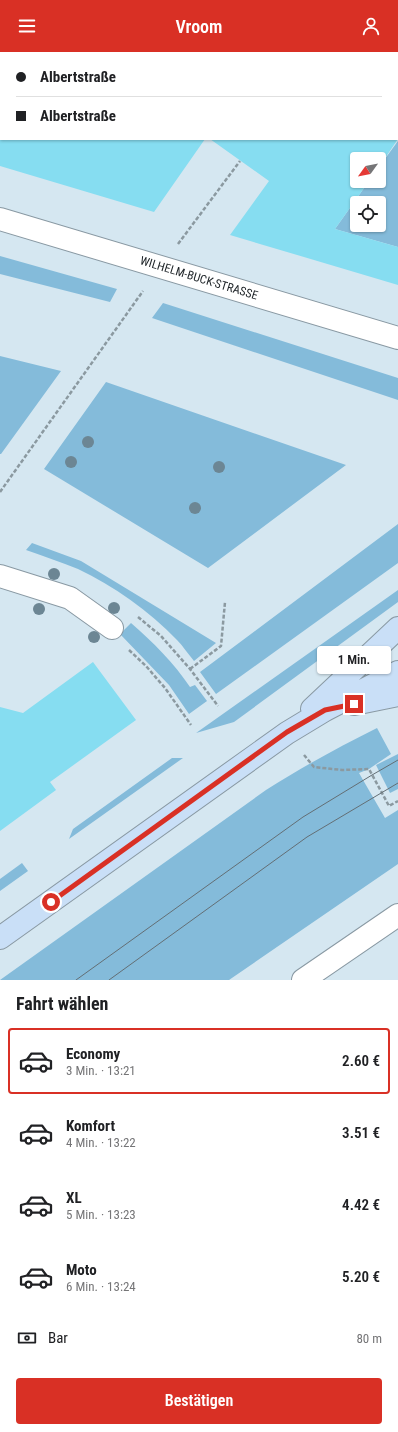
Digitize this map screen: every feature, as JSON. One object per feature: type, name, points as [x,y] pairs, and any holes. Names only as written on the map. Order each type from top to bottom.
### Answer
[{"type":"main road","points":[[287,732],[398,628]]},
{"type":"main road","points":[[0,938],[287,732],[325,710],[398,672]]},
{"type":"main road","points":[[325,710],[398,695]]},
{"type":"street","name":"WILHELM-BUCK-STRASSE","points":[[0,219],[398,338]]},
{"type":"street","points":[[0,576],[70,598],[112,628]]},
{"type":"street","points":[[303,980],[398,915]]},
{"type":"path","points":[[0,492],[161,267],[240,161]]},
{"type":"path","points":[[190,669],[221,646],[225,602]]},
{"type":"path","points":[[191,725],[165,688],[146,666],[117,639],[112,628],[128,609],[161,636],[190,669],[218,706]]},
{"type":"path","points":[[287,732],[314,767],[342,770],[369,769],[389,806],[398,801]]},
{"type":"shaded area","points":[[398,141],[398,247],[335,229],[350,208],[350,232],[386,232],[386,196],[358,196],[364,188],[386,188],[386,157]]},
{"type":"shaded area","points":[[0,256],[117,289],[110,302],[0,274]]},
{"type":"shaded area","points":[[163,303],[398,378],[398,400],[152,318]]},
{"type":"shaded area","points":[[0,356],[61,371],[1,454],[0,454]]},
{"type":"shaded area","points":[[106,382],[346,465],[208,568],[44,469]]},
{"type":"shaded area","points":[[398,524],[398,563],[216,694],[200,672]]},
{"type":"shaded area","points":[[32,543],[81,561],[216,643],[194,661],[179,642],[143,609],[105,583],[78,569],[26,550]]},
{"type":"shaded area","points":[[398,590],[398,602],[234,722],[196,733]]},
{"type":"shaded area","points":[[131,623],[163,653],[190,687],[195,685],[207,701],[189,714],[169,685],[120,634]]},
{"type":"shaded area","points":[[377,728],[391,754],[369,769],[359,773],[385,818],[398,810],[398,864],[229,980],[0,980],[266,790],[293,773]]},
{"type":"shaded area","points":[[398,754],[398,789],[390,793],[376,765]]},
{"type":"shaded area","points":[[172,758],[183,758],[69,839],[73,829]]},
{"type":"shaded area","points":[[22,863],[28,871],[0,891],[0,879]]},
{"type":"building","points":[[0,140],[204,140],[154,212],[0,166]]},
{"type":"building","points":[[211,140],[397,140],[386,157],[386,152],[350,152],[350,188],[364,188],[358,196],[350,196],[350,208],[335,229],[398,247],[398,285],[230,235],[269,181]]},
{"type":"building","points":[[93,662],[136,720],[50,782],[56,790],[0,831],[0,707],[23,713]]},
{"type":"tram line","points":[[76,980],[303,817],[398,760]]},
{"type":"tram line","points":[[109,980],[307,837],[398,783]]},
{"type":"route","points":[[51,902],[287,732],[325,710],[354,704]]}]
